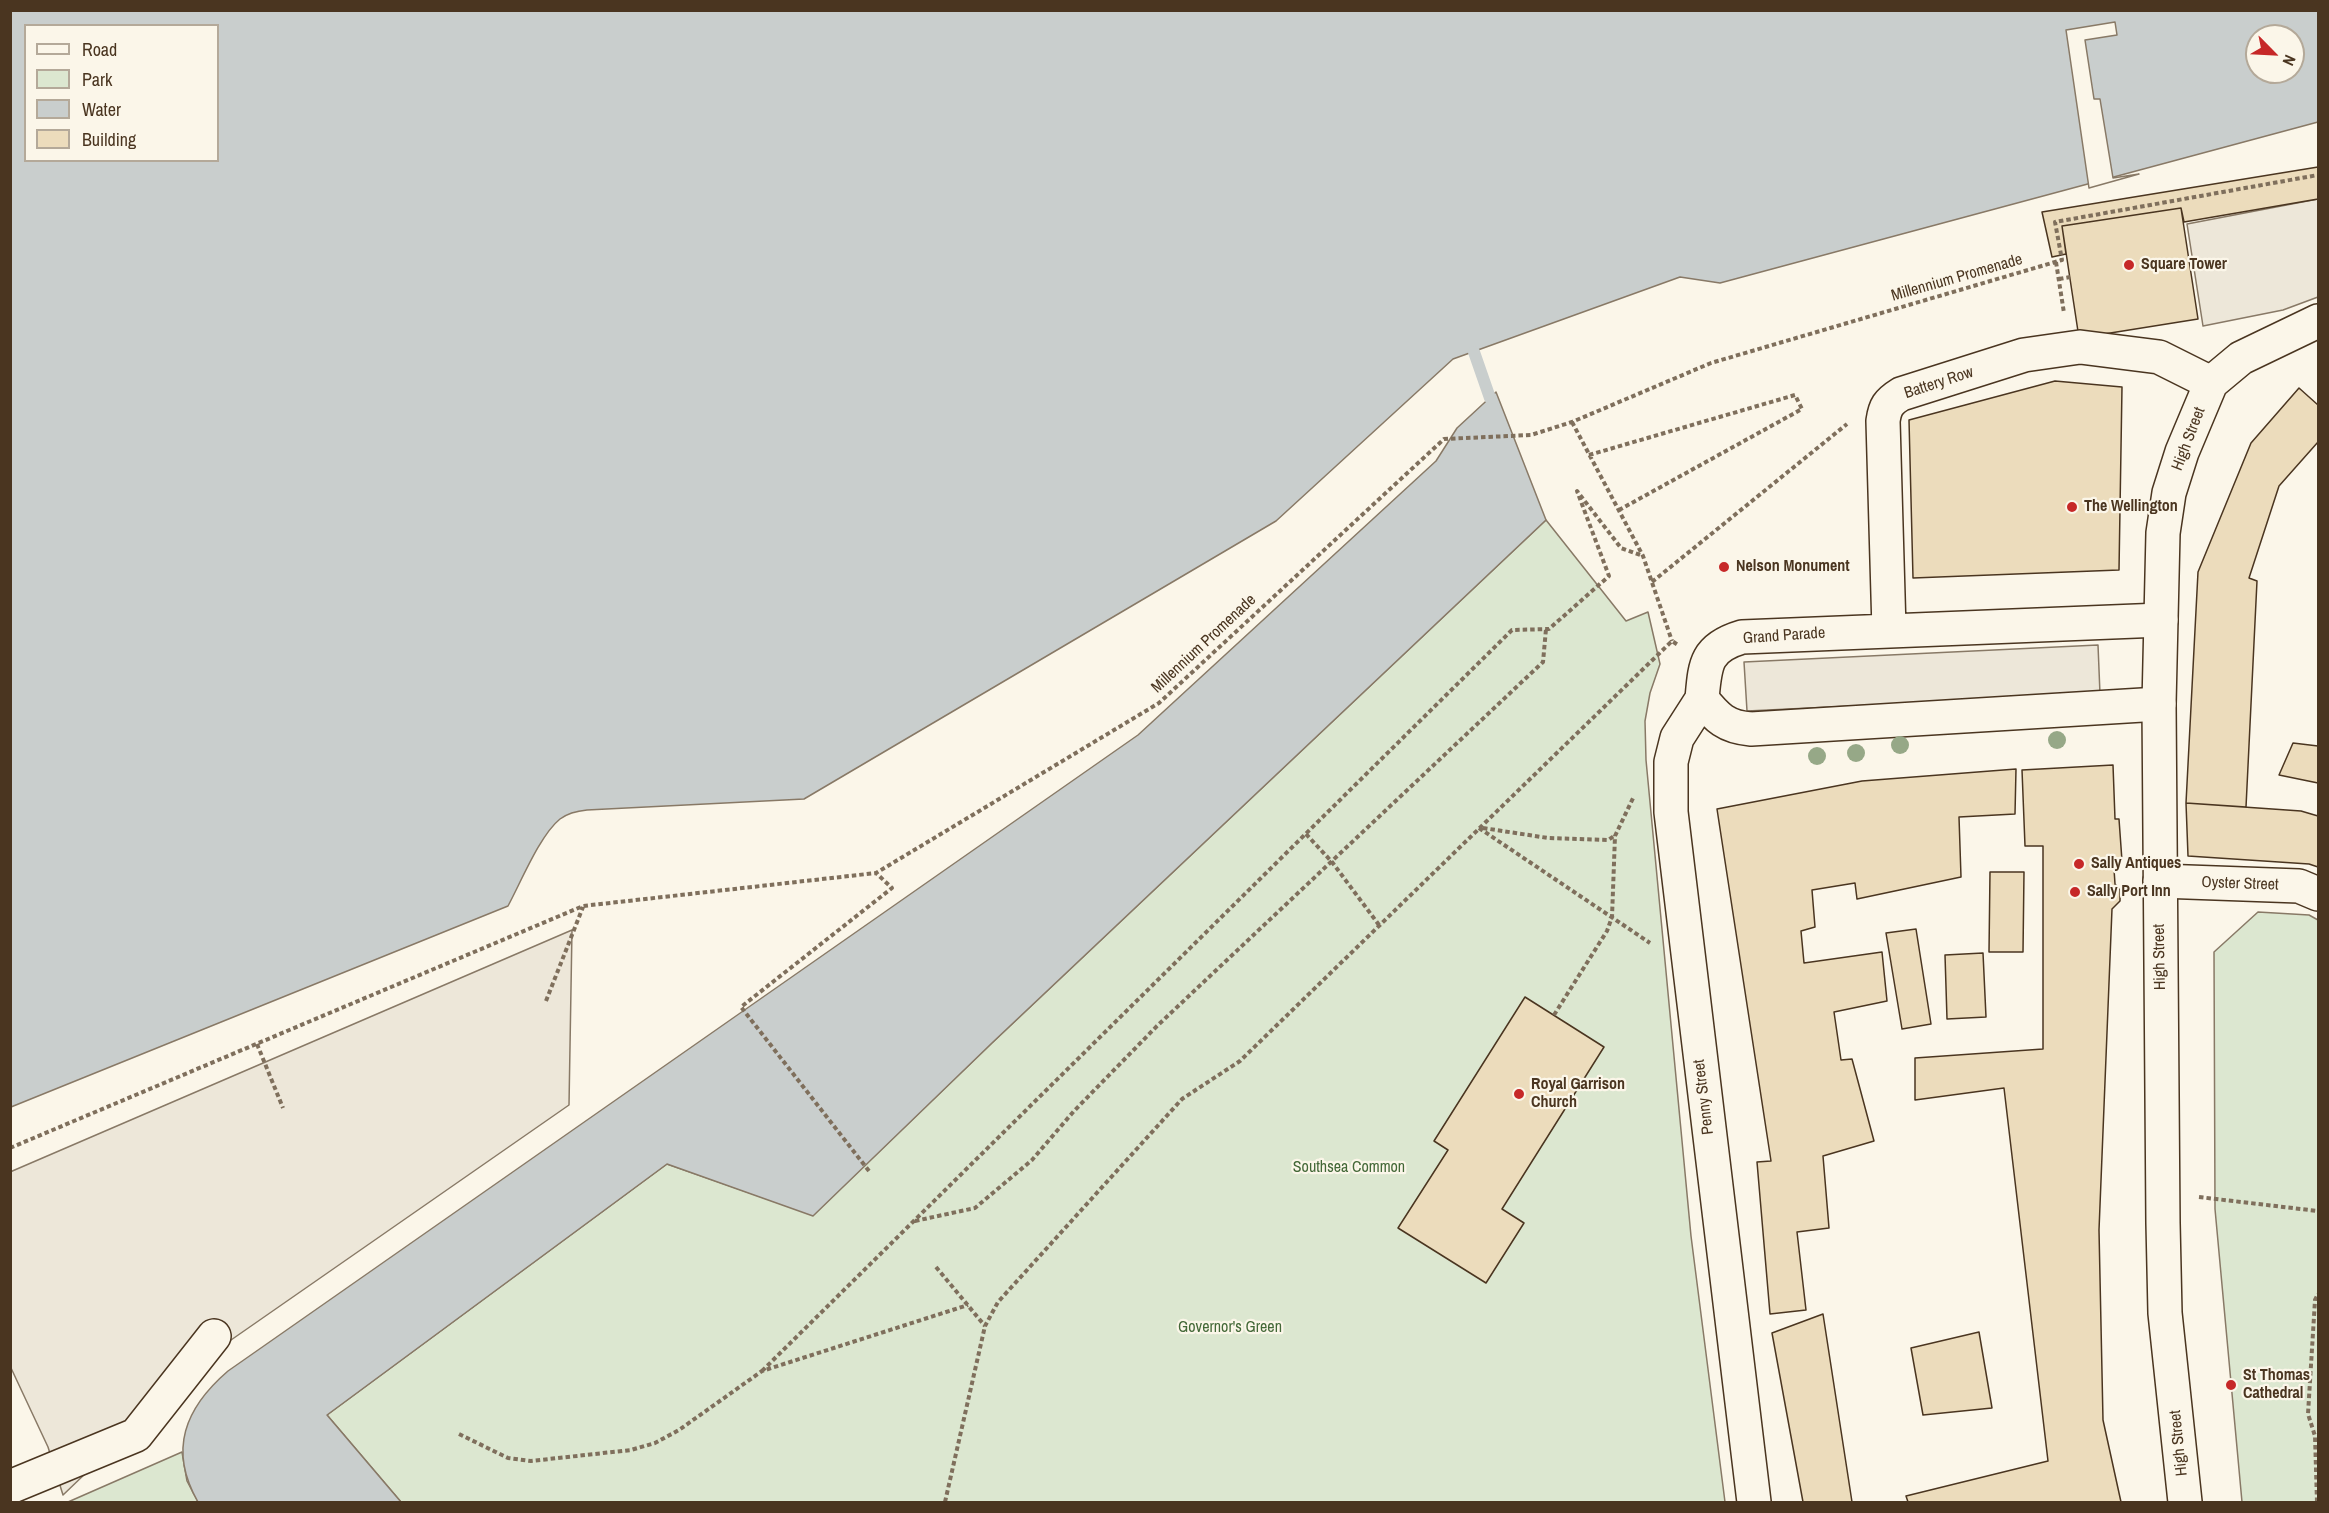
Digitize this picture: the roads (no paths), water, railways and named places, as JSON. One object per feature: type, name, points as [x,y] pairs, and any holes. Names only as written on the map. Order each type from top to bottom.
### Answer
[{"type":"street","points":[[2211,383],[2241,358],[2319,321]]},
{"type":"street","name":"Battery Row","points":[[1889,630],[1883,421],[1885,408],[1890,400],[1901,394],[2024,355],[2080,347],[2159,357],[2211,383]]},
{"type":"street","name":"High Street","points":[[2185,1503],[2165,1313],[2159,704],[2163,533],[2169,493],[2182,453],[2211,383]]},
{"type":"street","name":"Grand Parade","points":[[1702,699],[1703,674],[1708,661],[1722,645],[1742,637],[2161,620]]},
{"type":"street","points":[[1702,699],[1723,721],[1737,728],[1751,729],[2159,704]]},
{"type":"street","name":"Penny Street","points":[[1702,699],[1677,738],[1671,762],[1671,812],[1754,1503]]},
{"type":"street","name":"Oyster Street","points":[[2160,881],[2299,886],[2319,894]]},
{"type":"street","points":[[10,1487],[136,1435],[214,1336]]},
{"type":"water","points":[[11,11],[2318,11],[2318,122],[1720,283],[1680,277],[1453,359],[1276,521],[804,799],[576,812],[560,819],[553,826],[531,860],[508,906],[11,1107]]},
{"type":"water","points":[[1496,392],[1546,520],[993,1042],[813,1216],[667,1164],[327,1415],[401,1502],[198,1502],[184,1465],[183,1447],[186,1431],[201,1400],[228,1371],[1138,735],[1436,461],[1457,428]]},
{"type":"waterway","points":[[1474,352],[1490,398]]},
{"type":"place","name":"Square Tower","points":[[2129,265]]},
{"type":"place","name":"The Wellington","points":[[2072,507]]},
{"type":"place","name":"Nelson Monument","points":[[1724,567]]},
{"type":"place","name":"Sally Antiques","points":[[2079,864]]},
{"type":"place","name":"Sally Port Inn","points":[[2075,892]]},
{"type":"place","name":"Royal Garrison Church","points":[[1519,1094]]},
{"type":"place","name":"St Thomas Cathedral","points":[[2231,1385]]},
{"type":"park label","name":"Southsea Common","points":[[1349,1168]]},
{"type":"park label","name":"Governor's Green","points":[[1230,1328]]}]
